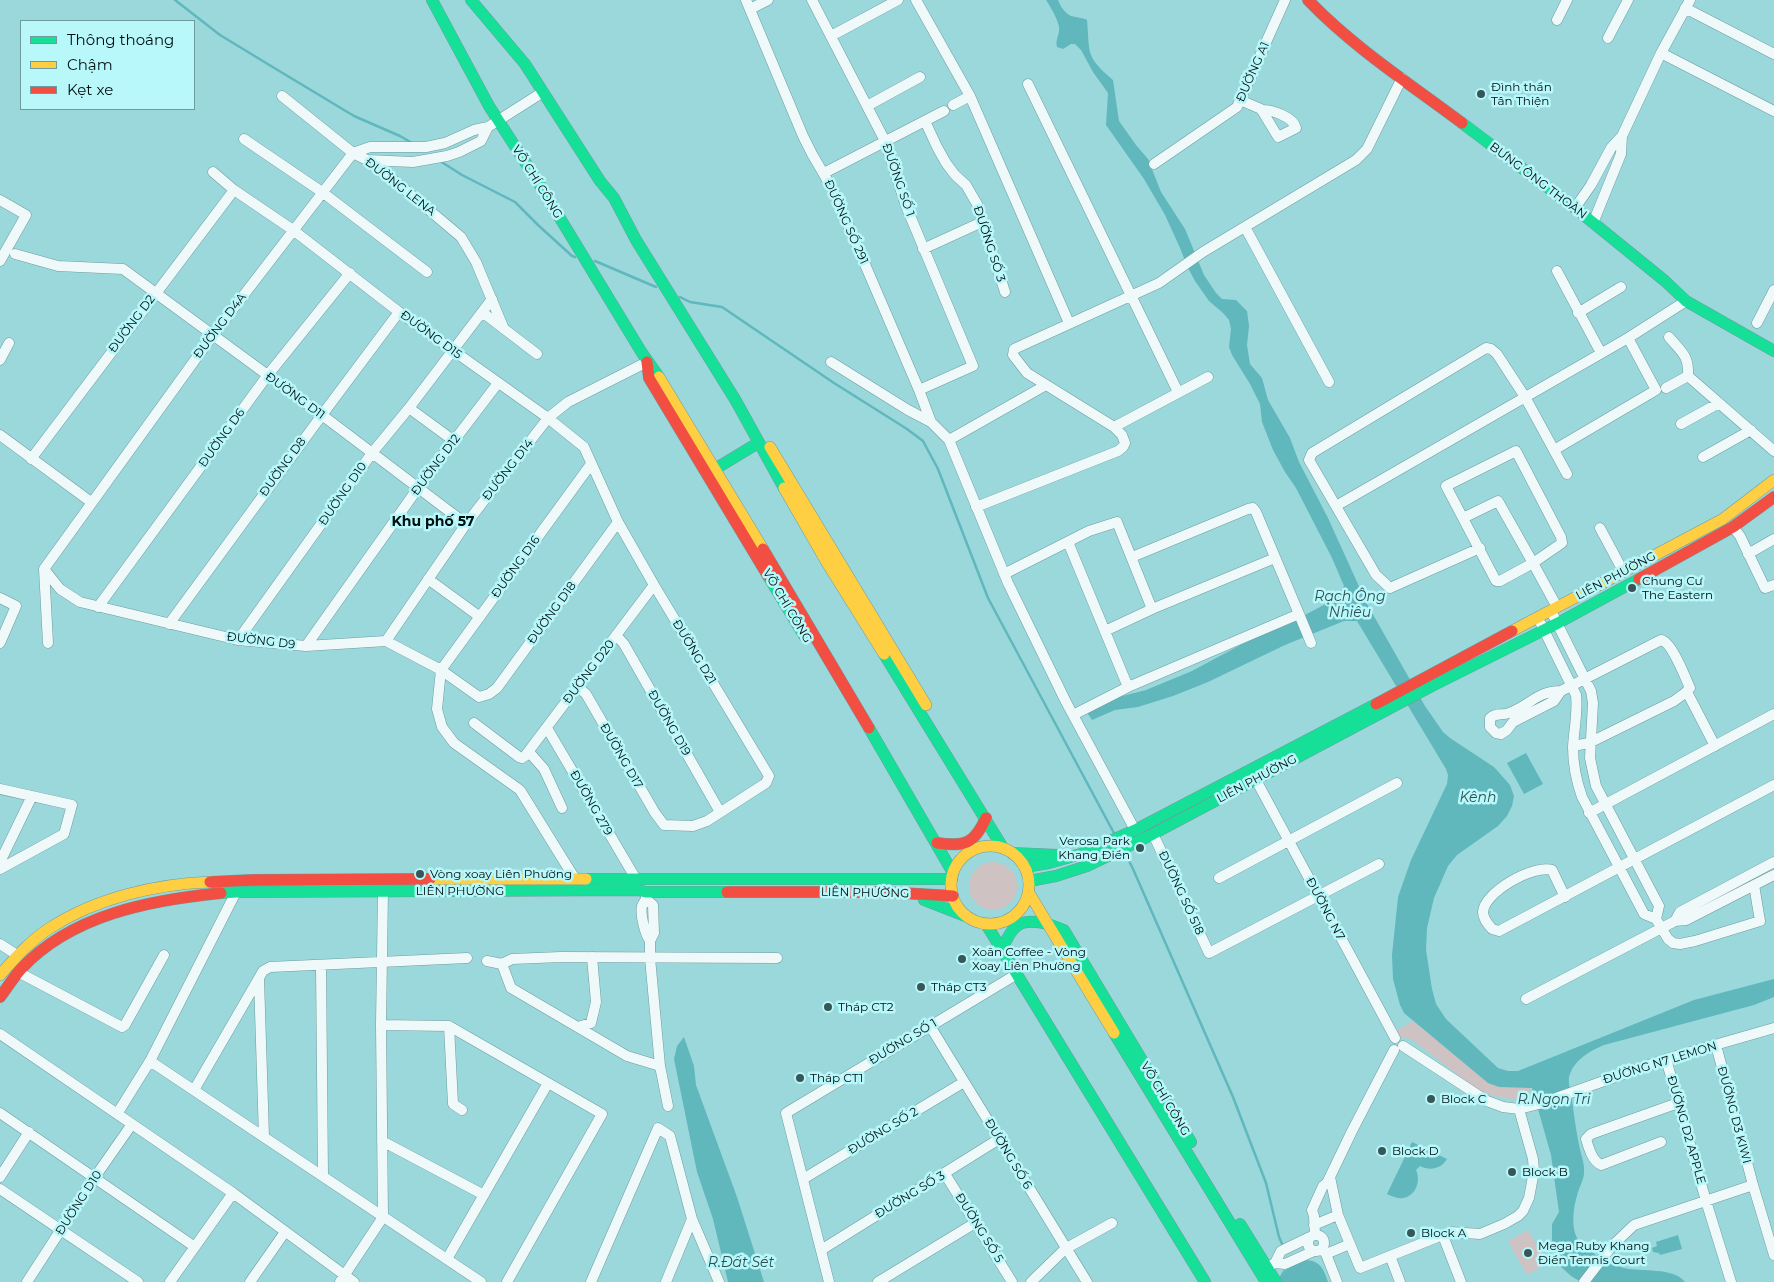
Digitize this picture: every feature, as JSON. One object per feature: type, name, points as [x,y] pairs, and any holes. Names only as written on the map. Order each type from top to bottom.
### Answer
[{"type":"main road","name":"VÕ CHÍ CÔNG","points":[[432,0],[498,120],[538,182],[647,362],[665,384],[898,774],[951,872]]},
{"type":"main road","points":[[471,0],[525,64],[600,181],[614,198],[636,240],[736,401],[826,561],[1004,846],[1025,867],[1032,898],[1028,913],[1017,921],[1003,928],[988,928],[937,904],[924,900],[893,896],[884,892]]},
{"type":"main road","points":[[479,0],[520,49],[525,64]]},
{"type":"main road","name":"BƯNG ÔNG THOÀN","points":[[1308,0],[1326,19],[1575,208],[1665,281],[1686,302],[1774,352]]},
{"type":"main road","name":"VÕ CHÍ CÔNG","points":[[647,362],[649,378],[924,836],[937,843]]},
{"type":"main road","points":[[736,401],[747,408],[985,804],[986,818],[979,834],[969,842],[954,846],[937,843]]},
{"type":"main road","points":[[715,469],[758,442]]},
{"type":"main road","name":"LIÊN PHƯỜNG","points":[[1429,682],[1554,609],[1723,519],[1774,480]]},
{"type":"main road","name":"LIÊN PHƯỜNG","points":[[1429,682],[1558,623],[1733,527],[1774,496]]},
{"type":"main road","points":[[1396,699],[1429,682]]},
{"type":"main road","name":"LIÊN PHƯỜNG","points":[[1138,835],[1153,834],[1256,780],[1396,699]]},
{"type":"main road","name":"LIÊN PHƯỜNG","points":[[1029,881],[1056,876],[1087,866],[1111,848],[1138,835],[1261,766],[1396,699]]},
{"type":"main road","points":[[965,916],[958,908],[953,896],[951,872],[968,853],[979,848],[1004,846],[1058,856],[1081,854]]},
{"type":"main road","name":"LIÊN PHƯỜNG","points":[[1025,867],[1111,848]]},
{"type":"main road","name":"LIÊN PHƯỜNG","points":[[0,975],[17,955],[49,928],[86,908],[134,892],[187,883],[253,880],[641,879],[951,872]]},
{"type":"main road","points":[[641,879],[646,896]]},
{"type":"main road","name":"LIÊN PHƯỜNG","points":[[0,997],[18,972],[55,942],[80,926],[105,915],[182,897],[236,892],[638,890],[646,896],[884,892],[953,896]]},
{"type":"main road","name":"VÕ CHÍ CÔNG","points":[[1032,898],[1276,1282]]},
{"type":"main road","points":[[1002,950],[1007,935],[1018,924],[1027,920],[1035,920],[1048,924]]},
{"type":"main road","points":[[988,928],[1017,974],[1196,1282]]},
{"type":"main road","points":[[1087,1094],[1205,1282]]},
{"type":"street","points":[[748,4],[768,0]]},
{"type":"street","name":"ĐƯỜNG SỐ 1","points":[[812,0],[885,141],[906,206],[973,366],[919,390]]},
{"type":"street","points":[[831,36],[898,0]]},
{"type":"street","points":[[916,0],[970,96],[1069,323]]},
{"type":"street","name":"ĐƯỜNG A1","points":[[1154,164],[1237,107],[1285,0]]},
{"type":"street","points":[[1557,20],[1567,0]]},
{"type":"street","points":[[1608,38],[1628,0]]},
{"type":"street","name":"ĐƯỜNG SỐ 291","points":[[748,4],[770,61],[803,136],[833,190],[919,390],[930,422]]},
{"type":"street","points":[[1575,208],[1611,148],[1622,136],[1661,53],[1687,4],[1774,54]]},
{"type":"street","points":[[1661,53],[1774,111]]},
{"type":"street","points":[[867,106],[920,77]]},
{"type":"street","points":[[976,507],[1118,451],[1123,447],[1124,439],[1114,427],[1027,373],[1013,355],[1014,349],[1159,283],[1203,252],[1356,160],[1367,149],[1402,78]]},
{"type":"street","points":[[1028,84],[1178,392]]},
{"type":"street","name":"ĐƯỜNG LENA","points":[[282,96],[352,152],[367,160],[421,202],[461,237],[476,262],[504,329]]},
{"type":"street","points":[[352,152],[370,147],[393,146],[409,148],[445,143],[474,130],[488,127],[498,120],[547,96]]},
{"type":"street","points":[[824,173],[926,121],[970,96]]},
{"type":"street","points":[[1240,100],[1262,110]]},
{"type":"street","name":"ĐƯỜNG SỐ 3","points":[[926,121],[936,148],[946,164],[972,194],[1005,292]]},
{"type":"street","points":[[367,160],[413,162],[446,156],[481,141],[488,127]]},
{"type":"street","points":[[464,136],[470,147]]},
{"type":"street","points":[[1593,223],[1621,154],[1622,136]]},
{"type":"street","points":[[244,139],[322,192],[427,272]]},
{"type":"street","name":"ĐƯỜNG D4A","points":[[44,569],[213,335],[352,152]]},
{"type":"street","name":"ĐƯỜNG D15","points":[[213,172],[234,190],[294,230],[399,312],[548,418],[584,447],[618,522]]},
{"type":"street","name":"ĐƯỜNG D2","points":[[31,459],[234,190]]},
{"type":"street","points":[[0,200],[26,215],[0,261]]},
{"type":"street","points":[[923,249],[982,222]]},
{"type":"street","points":[[1245,227],[1329,382]]},
{"type":"street","name":"ĐƯỜNG D11","points":[[15,254],[58,266],[122,269],[322,415],[466,524]]},
{"type":"street","points":[[1557,272],[1601,354]]},
{"type":"street","name":"ĐƯỜNG D6","points":[[98,607],[267,376],[350,273]]},
{"type":"street","points":[[1578,314],[1621,287]]},
{"type":"street","points":[[1757,323],[1774,290]]},
{"type":"street","name":"ĐƯỜNG D10","points":[[238,640],[372,453],[409,408],[492,299]]},
{"type":"street","points":[[1336,506],[1601,354],[1686,302]]},
{"type":"street","name":"ĐƯỜNG D8","points":[[169,624],[399,312]]},
{"type":"street","points":[[482,312],[538,354]]},
{"type":"street","points":[[1669,337],[1687,358],[1688,376],[1774,450]]},
{"type":"street","points":[[1554,450],[1656,390],[1628,338]]},
{"type":"street","points":[[0,360],[9,343]]},
{"type":"street","points":[[1480,548],[1390,588],[1376,575],[1308,460],[1312,453],[1486,348],[1491,349],[1497,354],[1526,397],[1567,474]]},
{"type":"street","name":"ĐƯỜNG D14","points":[[386,640],[466,524],[548,418],[568,402],[647,362]]},
{"type":"street","points":[[831,362],[930,422],[949,440],[1004,574],[1073,715],[1138,835]]},
{"type":"street","points":[[1666,388],[1688,376]]},
{"type":"street","points":[[1114,427],[1208,377]]},
{"type":"street","name":"ĐƯỜNG D12","points":[[306,646],[418,488],[498,383]]},
{"type":"street","points":[[949,440],[1046,385]]},
{"type":"street","points":[[1681,424],[1719,403]]},
{"type":"street","points":[[409,408],[454,441]]},
{"type":"street","points":[[1703,457],[1751,430]]},
{"type":"street","points":[[0,436],[91,502]]},
{"type":"street","points":[[1516,451],[1563,542],[1532,564],[1498,582],[1480,548],[1446,486],[1516,451]]},
{"type":"street","name":"ĐƯỜNG D16","points":[[441,670],[591,464]]},
{"type":"street","points":[[1464,518],[1498,500],[1554,609],[1558,623],[1586,678],[1590,691],[1592,704],[1589,743],[1592,773],[1605,804],[1659,906],[1659,924]]},
{"type":"street","points":[[1132,557],[1253,508],[1310,639]]},
{"type":"street","name":"ĐƯỜNG D21","points":[[618,522],[769,776],[766,783],[720,812]]},
{"type":"street","name":"ĐƯỜNG D18","points":[[441,670],[479,697],[489,694],[497,688],[618,522]]},
{"type":"street","points":[[1004,574],[1089,531],[1117,522],[1152,609]]},
{"type":"street","points":[[1733,527],[1740,536],[1764,586],[1769,588],[1774,585]]},
{"type":"street","points":[[1600,528],[1623,571]]},
{"type":"street","points":[[1748,554],[1774,539]]},
{"type":"street","points":[[1068,542],[1128,687]]},
{"type":"street","points":[[1105,632],[1152,609],[1275,558]]},
{"type":"street","points":[[44,569],[48,643]]},
{"type":"street","name":"ĐƯỜNG D9","points":[[44,569],[60,589],[80,602],[238,640],[306,646],[386,640]]},
{"type":"street","points":[[428,579],[480,617]]},
{"type":"street","name":"ĐƯỜNG D20","points":[[526,755],[654,585]]},
{"type":"street","points":[[0,598],[16,606],[0,643]]},
{"type":"street","points":[[1073,715],[1128,687],[1299,615]]},
{"type":"street","points":[[1538,618],[1572,686],[1578,706],[1574,746],[1575,778],[1589,813],[1644,914],[1659,924],[1668,939],[1673,943],[1680,944],[1760,921],[1754,885]]},
{"type":"street","name":"ĐƯỜNG D19","points":[[616,635],[624,644],[720,812]]},
{"type":"street","points":[[386,640],[441,670],[437,709],[442,727],[454,743],[520,790],[575,879]]},
{"type":"street","points":[[1561,691],[1554,701],[1514,722],[1501,734],[1496,733],[1490,727],[1490,718],[1493,715],[1508,713],[1550,691],[1561,691],[1661,640],[1666,642],[1683,671],[1690,688],[1674,701],[1589,743],[1574,746]]},
{"type":"street","name":"ĐƯỜNG D17","points":[[578,687],[586,694],[655,813],[664,825],[694,826],[707,821],[720,812]]},
{"type":"street","points":[[1687,692],[1715,746]]},
{"type":"street","points":[[1589,813],[1774,714]]},
{"type":"street","points":[[474,723],[526,755],[544,769],[562,808]]},
{"type":"street","name":"ĐƯỜNG 279","points":[[547,728],[641,879]]},
{"type":"street","name":"ĐƯỜNG N7","points":[[1256,780],[1395,1038],[1390,1045],[1399,1048]]},
{"type":"street","points":[[1219,878],[1397,782]]},
{"type":"street","points":[[1565,897],[1552,870],[1547,868],[1534,870],[1500,888],[1485,905],[1483,913],[1485,920],[1492,929],[1499,930],[1565,897],[1774,785]]},
{"type":"street","points":[[0,789],[72,805],[64,834],[0,869]]},
{"type":"street","points":[[0,862],[32,796]]},
{"type":"street","name":"ĐƯỜNG SỐ 518","points":[[1153,834],[1209,953],[1318,896]]},
{"type":"street","points":[[1675,921],[1680,912],[1774,862]]},
{"type":"street","points":[[1318,896],[1379,864]]},
{"type":"street","points":[[1526,999],[1659,924],[1686,920],[1774,875]]},
{"type":"street","points":[[343,1279],[383,1217],[381,1025],[383,891]]},
{"type":"street","points":[[117,1114],[150,1061],[236,892]]},
{"type":"street","points":[[646,896],[653,905],[654,933],[650,941],[650,958],[660,1066],[668,1106]]},
{"type":"street","points":[[0,944],[17,955]]},
{"type":"street","points":[[18,972],[122,1027],[125,1025],[164,955]]},
{"type":"street","points":[[578,1027],[591,1023],[596,1002],[592,957]]},
{"type":"street","points":[[487,961],[502,964],[512,959],[592,957],[777,958]]},
{"type":"street","points":[[194,1090],[263,971],[270,967],[467,958]]},
{"type":"street","points":[[502,964],[511,988],[627,1056],[660,1066]]},
{"type":"street","points":[[321,965],[323,1176]]},
{"type":"street","name":"ĐƯỜNG SỐ 1","points":[[829,1282],[786,1112],[1017,974]]},
{"type":"street","points":[[259,978],[264,1137]]},
{"type":"street","points":[[381,1025],[449,1026],[602,1114],[507,1282]]},
{"type":"street","points":[[449,1026],[453,1104],[462,1110]]},
{"type":"street","name":"ĐƯỜNG SỐ 6","points":[[930,1026],[1087,1282]]},
{"type":"street","name":"ĐƯỜNG N7 LEMON","points":[[1519,1109],[1539,1104],[1666,1059],[1774,1028]]},
{"type":"street","points":[[0,1034],[233,1194],[285,1232],[343,1279],[354,1282]]},
{"type":"street","name":"ĐƯỜNG D3 KIWI","points":[[1716,1045],[1752,1185],[1774,1255]]},
{"type":"street","points":[[1313,1228],[1328,1188],[1329,1180],[1352,1131],[1399,1048],[1487,1101],[1503,1107],[1519,1109],[1533,1159],[1534,1171],[1523,1211],[1504,1224],[1480,1234],[1450,1232],[1360,1268],[1338,1215],[1329,1180]]},
{"type":"street","name":"ĐƯỜNG D2 APPLE","points":[[1666,1059],[1731,1282]]},
{"type":"street","points":[[150,1061],[481,1282]]},
{"type":"street","name":"ĐƯỜNG SỐ 2","points":[[803,1179],[964,1082]]},
{"type":"street","points":[[447,1259],[548,1083]]},
{"type":"street","points":[[1661,1142],[1601,1165],[1598,1164],[1591,1153],[1586,1139],[1591,1134],[1678,1103]]},
{"type":"street","points":[[0,1113],[195,1247]]},
{"type":"street","name":"ĐƯỜNG D10","points":[[28,1282],[95,1177],[132,1124]]},
{"type":"street","points":[[591,1282],[658,1128],[670,1136],[692,1219],[719,1282]]},
{"type":"street","points":[[0,1177],[29,1132]]},
{"type":"street","name":"ĐƯỜNG SỐ 3","points":[[821,1250],[999,1139]]},
{"type":"street","points":[[382,1141],[484,1195]]},
{"type":"street","name":"ĐƯỜNG SỐ 5","points":[[945,1174],[1012,1282]]},
{"type":"street","points":[[1584,1282],[1621,1236],[1634,1225],[1752,1185]]},
{"type":"street","points":[[0,1189],[138,1282]]},
{"type":"street","points":[[170,1282],[233,1194]]},
{"type":"street","points":[[1268,1270],[1281,1252],[1296,1244],[1313,1228],[1338,1215]]},
{"type":"street","points":[[666,1282],[692,1219]]},
{"type":"street","points":[[878,1282],[892,1278],[975,1223]]},
{"type":"street","points":[[1031,1282],[1066,1249],[1112,1223]]},
{"type":"street","points":[[1313,1228],[1323,1239],[1324,1244],[1320,1251]]},
{"type":"street","points":[[250,1282],[285,1232]]},
{"type":"street","points":[[1445,1241],[1461,1282]]},
{"type":"street","points":[[1268,1270],[1302,1256],[1350,1244]]},
{"type":"street","points":[[1320,1251],[1337,1282]]},
{"type":"street","points":[[1392,1262],[1400,1282]]},
{"type":"shaded area","points":[[988,862],[998,862],[1007,866],[1013,872],[1016,877],[1016,895],[1007,906],[998,910],[988,910],[979,906],[973,900],[969,891],[969,881],[973,872],[979,866]]},
{"type":"shaded area","points":[[1413,1021],[1489,1083],[1532,1088],[1520,1101],[1482,1093],[1411,1039],[1389,1035]]},
{"type":"shaded area","name":"Mega Ruby Khang Điền Tennis Court","points":[[1528,1230],[1547,1264],[1527,1275],[1508,1241]]},
{"type":"water","points":[[1046,0],[1058,0],[1069,15],[1087,20],[1089,48],[1093,59],[1113,80],[1119,121],[1148,159],[1161,192],[1185,229],[1204,275],[1216,293],[1222,299],[1236,300],[1247,311],[1249,326],[1247,345],[1250,364],[1262,378],[1268,400],[1290,438],[1299,462],[1328,518],[1367,604],[1425,706],[1443,732],[1494,767],[1510,785],[1514,796],[1507,816],[1498,826],[1457,855],[1448,866],[1434,898],[1427,928],[1426,950],[1436,1004],[1446,1019],[1498,1068],[1518,1071],[1694,1000],[1774,979],[1774,997],[1754,1005],[1604,1045],[1582,1057],[1574,1066],[1569,1077],[1584,1170],[1574,1214],[1574,1227],[1578,1239],[1591,1251],[1612,1264],[1624,1268],[1665,1272],[1680,1277],[1685,1282],[1581,1282],[1560,1266],[1554,1256],[1552,1247],[1552,1224],[1559,1212],[1551,1155],[1532,1088],[1499,1087],[1488,1083],[1404,1013],[1400,1005],[1393,979],[1392,955],[1398,897],[1411,860],[1447,784],[1448,775],[1357,621],[1344,621],[1285,645],[1208,682],[1173,696],[1138,707],[1115,710],[1092,720],[1086,711],[1107,700],[1146,690],[1192,671],[1246,642],[1284,626],[1337,598],[1344,586],[1332,558],[1296,488],[1273,450],[1262,422],[1260,404],[1229,347],[1231,329],[1229,320],[1209,301],[1195,281],[1165,215],[1144,179],[1106,125],[1108,93],[1093,72],[1081,50],[1075,44],[1071,44],[1063,49],[1057,47],[1059,27]]},
{"type":"water","points":[[1526,753],[1543,784],[1524,794],[1507,763]]},
{"type":"water","name":"R.Đất Sét","points":[[684,1037],[694,1066],[696,1085],[737,1197],[764,1282],[728,1282],[713,1219],[697,1172],[674,1059],[677,1046]]},
{"type":"water","points":[[1412,1142],[1447,1159],[1442,1165],[1435,1168],[1420,1166],[1416,1170],[1418,1183],[1414,1191],[1407,1197],[1401,1198],[1387,1194]]},
{"type":"water","points":[[1678,1235],[1682,1249],[1660,1255],[1653,1252],[1652,1248],[1657,1246],[1656,1242]]},
{"type":"water","points":[[1306,1260],[1318,1264],[1328,1282],[1279,1282],[1283,1271]]},
{"type":"waterway","points":[[175,0],[220,35],[271,66],[354,116],[412,143]]},
{"type":"waterway","points":[[440,161],[462,175],[515,202],[575,257]]},
{"type":"waterway","points":[[595,261],[656,287]]},
{"type":"waterway","points":[[680,297],[690,302],[722,307],[923,441],[938,469],[988,598],[1115,835]]},
{"type":"waterway","points":[[1125,853],[1233,1097],[1266,1183],[1279,1237],[1283,1246]]},
{"type":"traffic: fast","points":[[432,0],[489,106],[538,182],[642,353],[659,377]]},
{"type":"traffic: fast","points":[[471,0],[525,64],[600,181],[614,198],[636,240],[736,401],[784,488]]},
{"type":"traffic: fast","points":[[1462,123],[1575,208],[1665,281],[1686,301],[1774,351]]},
{"type":"traffic: fast","points":[[715,469],[758,443]]},
{"type":"traffic: fast","points":[[768,576],[805,637]]},
{"type":"traffic: fast","points":[[1029,881],[1056,876],[1087,866],[1153,834],[1639,579]]},
{"type":"traffic: fast","points":[[884,654],[1003,848]]},
{"type":"traffic: fast","points":[[1025,867],[1049,863],[1081,854],[1135,830],[1376,704]]},
{"type":"traffic: fast","points":[[869,728],[953,873]]},
{"type":"traffic: fast","points":[[1012,853],[1058,855]]},
{"type":"traffic: fast","points":[[586,879],[952,879]]},
{"type":"traffic: fast","points":[[221,893],[638,890],[646,892],[727,892]]},
{"type":"traffic: fast","points":[[924,900],[965,916]]},
{"type":"traffic: fast","points":[[1002,950],[1009,934],[1018,925],[1030,922],[1048,924]]},
{"type":"traffic: fast","points":[[986,924],[1205,1282]]},
{"type":"traffic: fast","points":[[1048,924],[1064,930],[1191,1142]]},
{"type":"traffic: fast","points":[[1114,1033],[1266,1282]]},
{"type":"traffic: fast","points":[[1240,1224],[1276,1282]]},
{"type":"traffic: slow","points":[[659,377],[763,549]]},
{"type":"traffic: slow","points":[[770,447],[926,705]]},
{"type":"traffic: slow","points":[[1512,631],[1723,519],[1774,480]]},
{"type":"traffic: slow","points":[[784,488],[826,561],[884,654]]},
{"type":"traffic: slow","points":[[990,846],[1005,849],[1022,863],[1026,870],[1029,885],[1026,900],[1012,917],[1005,921],[990,924],[975,921],[958,907],[954,900],[951,885],[954,870],[968,853],[975,849],[990,846]]},
{"type":"traffic: slow","points":[[430,879],[586,879]]},
{"type":"traffic: slow","points":[[0,975],[36,938],[68,917],[87,908],[148,890],[190,883],[210,882]]},
{"type":"traffic: slow","points":[[1029,893],[1114,1033]]},
{"type":"traffic: jam","points":[[1308,0],[1344,34],[1462,123]]},
{"type":"traffic: jam","points":[[647,362],[649,378],[768,576]]},
{"type":"traffic: jam","points":[[1639,579],[1733,527],[1774,497]]},
{"type":"traffic: jam","points":[[763,549],[869,728]]},
{"type":"traffic: jam","points":[[1376,704],[1512,631]]},
{"type":"traffic: jam","points":[[937,843],[962,844],[968,842],[982,827],[986,818]]},
{"type":"traffic: jam","points":[[210,882],[430,879]]},
{"type":"traffic: jam","points":[[727,892],[884,892],[953,896]]},
{"type":"traffic: jam","points":[[0,997],[21,969],[41,951],[63,935],[88,923],[113,913],[140,906],[167,900],[221,893]]},
{"type":"place","name":"Đình thần Tân Thiện","points":[[1481,94]]},
{"type":"place","name":"Chung Cư The Eastern","points":[[1632,588]]},
{"type":"place","name":"Verosa Park Khang Điền","points":[[1140,848]]},
{"type":"place","name":"Vòng xoay Liên Phường","points":[[420,874]]},
{"type":"place","name":"Xoăn Coffee - Vòng Xoay Liên Phường","points":[[962,959]]},
{"type":"place","name":"Tháp CT3","points":[[921,987]]},
{"type":"place","name":"Tháp CT2","points":[[828,1007]]},
{"type":"place","name":"Tháp CT1","points":[[800,1078]]},
{"type":"place","name":"Block C","points":[[1431,1099]]},
{"type":"place","name":"Block D","points":[[1382,1151]]},
{"type":"place","name":"Block B","points":[[1512,1172]]},
{"type":"place","name":"Block A","points":[[1411,1233]]},
{"type":"place","name":"Mega Ruby Khang Điền Tennis Court","points":[[1528,1253]]},
{"type":"district","name":"Khu phố 57","points":[[433,522]]},
{"type":"water label","name":"Rạch Ông Nhiêu","points":[[1350,606]]},
{"type":"water label","name":"Kênh","points":[[1478,798]]},
{"type":"water label","name":"R.Ngọn Tri","points":[[1554,1100]]}]
